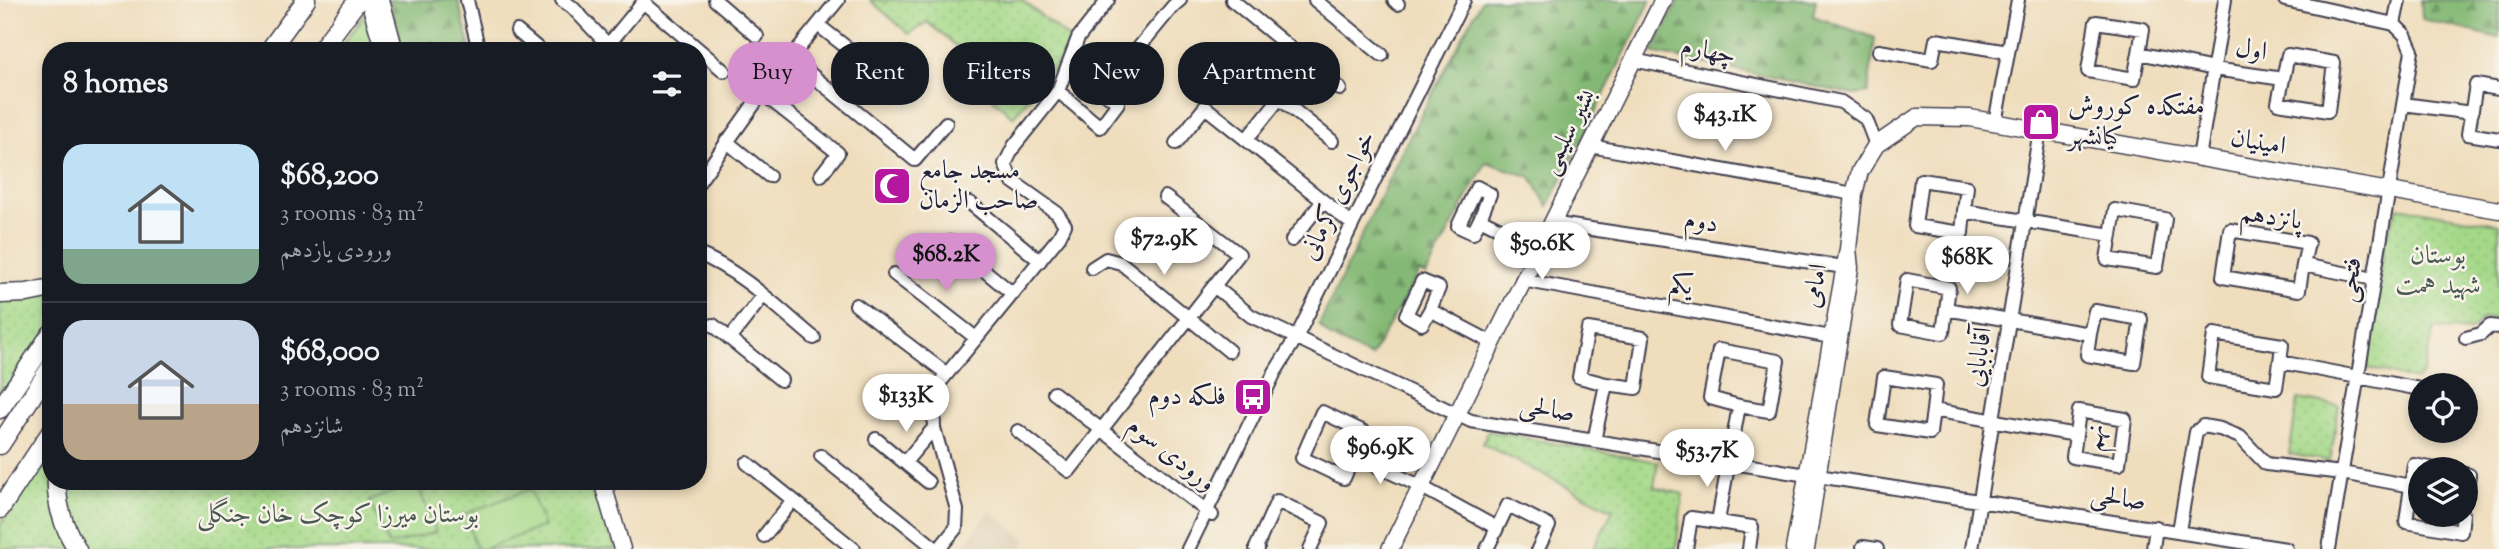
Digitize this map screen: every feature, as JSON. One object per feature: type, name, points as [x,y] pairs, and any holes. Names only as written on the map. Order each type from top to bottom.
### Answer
[{"type":"highway","points":[[276,42],[306,0]]},
{"type":"highway","points":[[326,42],[358,0]]},
{"type":"highway","points":[[0,294],[42,290]]},
{"type":"highway","points":[[0,409],[42,347]]},
{"type":"highway","points":[[0,444],[42,381]]},
{"type":"highway","points":[[0,509],[42,446]]},
{"type":"highway","points":[[58,490],[64,524],[77,549]]},
{"type":"main road","points":[[369,0],[381,42]]},
{"type":"main road","points":[[381,0],[393,42]]},
{"type":"main road","name":"بشیر سلیمی","points":[[1390,549],[1663,0]]},
{"type":"main road","name":"امینیان","points":[[1849,249],[1854,194],[1860,171],[1876,145],[1917,117],[1970,118],[2499,209]]},
{"type":"main road","name":"امامی","points":[[1806,549],[1812,476],[1832,337],[1849,249]]},
{"type":"main road","name":"امامی","points":[[1794,549],[1812,476],[1850,268],[1849,249]]},
{"type":"main road","points":[[605,490],[622,549]]},
{"type":"street","points":[[467,0],[478,42]]},
{"type":"street","points":[[716,0],[757,36]]},
{"type":"street","points":[[803,42],[838,0]]},
{"type":"street","points":[[1077,42],[1108,0]]},
{"type":"street","points":[[1232,0],[1283,42]]},
{"type":"street","points":[[1315,0],[1382,55]]},
{"type":"street","name":"خواجوی کرمانی","points":[[1188,549],[1282,374],[1296,338],[1463,0]]},
{"type":"street","points":[[1995,123],[2018,0]]},
{"type":"street","points":[[2199,158],[2225,0]]},
{"type":"street","points":[[2285,0],[2394,24],[2399,0]]},
{"type":"street","points":[[616,42],[644,1],[691,42]]},
{"type":"street","points":[[570,2],[607,42]]},
{"type":"street","points":[[1142,42],[1173,2]]},
{"type":"street","points":[[2096,22],[2143,29],[2139,53],[2134,79],[2088,71],[2096,22]]},
{"type":"street","points":[[818,24],[840,42]]},
{"type":"street","name":"فتحی","points":[[2329,549],[2412,51],[2406,35],[2394,24]]},
{"type":"street","points":[[517,31],[530,42]]},
{"type":"street","points":[[1879,51],[1932,60],[1936,40],[2008,52]]},
{"type":"street","points":[[2139,53],[2214,69]]},
{"type":"street","name":"اول","points":[[2288,55],[2334,63],[2328,111],[2278,103],[2283,79],[2288,55]]},
{"type":"street","points":[[707,56],[724,71]]},
{"type":"street","name":"چهارم","points":[[1633,60],[1841,102],[1866,119],[1876,145]]},
{"type":"street","points":[[821,456],[937,549],[956,528],[957,510],[934,428],[933,391],[1040,261],[1065,225],[1057,214],[1012,181],[1005,164],[1014,146],[1058,91],[1069,64]]},
{"type":"street","name":"اول","points":[[2214,69],[2283,79]]},
{"type":"street","points":[[817,80],[915,160],[946,123]]},
{"type":"street","points":[[2499,89],[2476,85],[2468,134],[2499,139]]},
{"type":"street","points":[[1058,91],[1069,100]]},
{"type":"street","points":[[2403,104],[2472,113]]},
{"type":"street","points":[[707,169],[753,105]]},
{"type":"street","points":[[777,105],[838,153],[821,175]]},
{"type":"street","points":[[1074,105],[1100,127],[1116,105]]},
{"type":"street","points":[[1247,140],[1274,105]]},
{"type":"street","points":[[1287,105],[1332,141]]},
{"type":"street","points":[[1176,143],[1205,107],[1352,224]]},
{"type":"street","name":"آقابابایی","points":[[1972,549],[2040,130]]},
{"type":"street","points":[[726,141],[769,176]]},
{"type":"street","points":[[1590,146],[1854,194]]},
{"type":"street","points":[[1921,180],[1967,187],[1964,211],[1962,233],[1914,226],[1921,180]]},
{"type":"street","points":[[1018,431],[1069,471],[1238,254],[1166,197]]},
{"type":"street","points":[[1292,240],[1323,201]]},
{"type":"street","points":[[970,203],[1040,261]]},
{"type":"street","points":[[2115,210],[2165,219],[2157,267],[2107,259],[2111,235],[2115,210]]},
{"type":"street","points":[[1964,211],[2111,235]]},
{"type":"street","points":[[1480,219],[1538,248]]},
{"type":"street","name":"دوم","points":[[1551,223],[1844,267]]},
{"type":"street","name":"پانزدهم","points":[[2230,230],[2308,243],[2304,265],[2299,290],[2222,277],[2230,230]]},
{"type":"street","points":[[950,242],[1013,294]]},
{"type":"street","points":[[707,258],[764,296],[814,338]]},
{"type":"street","points":[[1092,268],[1106,259],[1121,262],[1229,351]]},
{"type":"street","name":"پانزدهم","points":[[2304,265],[2374,279]]},
{"type":"street","points":[[894,274],[976,338]]},
{"type":"street","name":"یکم","points":[[1522,280],[1832,337]]},
{"type":"street","points":[[1907,281],[1950,288],[1946,309],[1944,333],[1900,325],[1907,281]]},
{"type":"street","name":"صالحی","points":[[1214,286],[1251,316],[1471,421],[2286,549]]},
{"type":"street","points":[[730,338],[764,296]]},
{"type":"street","points":[[856,305],[947,374]]},
{"type":"street","points":[[1946,309],[2090,334]]},
{"type":"street","points":[[1430,310],[1491,342]]},
{"type":"street","points":[[2095,311],[2141,319],[2134,363],[2087,355],[2090,334],[2095,311]]},
{"type":"street","points":[[713,325],[781,380]]},
{"type":"street","points":[[2466,338],[2480,334],[2490,326],[2499,327]]},
{"type":"street","points":[[1588,329],[1643,338],[1636,388],[1606,384],[1579,377],[1588,329]]},
{"type":"street","points":[[2214,334],[2282,345],[2280,362],[2276,388],[2208,377],[2214,334]]},
{"type":"street","points":[[1719,350],[1778,361],[1769,411],[1739,406],[1710,398],[1719,350]]},
{"type":"street","points":[[2280,362],[2408,387]]},
{"type":"street","points":[[1884,377],[1936,385],[1933,410],[1930,433],[1877,425],[1884,377]]},
{"type":"street","points":[[1594,441],[1606,384]]},
{"type":"street","name":"ورودی سوم","points":[[1054,393],[1209,513]]},
{"type":"street","points":[[1718,521],[1739,406]]},
{"type":"street","name":"نهم","points":[[1933,410],[2076,435]]},
{"type":"street","name":"نهم","points":[[2079,411],[2125,419],[2119,464],[2073,457],[2076,435],[2079,411]]},
{"type":"street","points":[[1322,412],[1364,432],[1353,456],[1344,478],[1302,458],[1322,412]]},
{"type":"street","points":[[905,462],[934,428]]},
{"type":"street","points":[[2179,531],[2195,437],[2199,428],[2220,429],[2240,436],[2266,464],[2342,473],[2408,485]]},
{"type":"street","points":[[876,439],[928,482]]},
{"type":"street","points":[[1353,456],[1420,486],[1497,528]]},
{"type":"street","points":[[747,463],[854,549]]},
{"type":"street","points":[[764,536],[793,500]]},
{"type":"street","points":[[1258,549],[1256,548],[1276,501],[1322,523],[1312,548]]},
{"type":"street","points":[[1487,549],[1508,505],[1549,526],[1538,549]]},
{"type":"street","name":"خواجوی کرمانی","points":[[1196,549],[1209,513]]},
{"type":"street","points":[[1686,549],[1691,518],[1752,527],[1749,549]]},
{"type":"street","points":[[2153,549],[2156,527]]},
{"type":"street","points":[[2434,527],[2461,532],[2462,527]]},
{"type":"street","points":[[1863,549],[1877,549]]},
{"type":"shaded area","points":[[990,511],[1027,540],[1021,549],[961,549]]},
{"type":"green space","points":[[388,0],[458,0],[469,42],[401,42]]},
{"type":"green space","points":[[870,0],[1022,0],[1073,42],[1069,42],[1069,49],[1055,66],[1055,42],[951,42],[927,22],[909,34]]},
{"type":"green space","points":[[1482,0],[1651,0],[1548,207],[1531,177],[1486,162],[1426,275],[1419,272],[1371,357],[1330,337],[1319,325],[1403,149]]},
{"type":"green space","points":[[1679,0],[1816,0],[1813,16],[1875,38],[1868,93],[1855,95],[1652,52]]},
{"type":"green space","points":[[2421,0],[2499,0],[2499,38],[2422,19]]},
{"type":"green space","points":[[368,11],[378,42],[345,42]]},
{"type":"green space","points":[[1000,105],[1023,105],[1013,117]]},
{"type":"green space","name":"بوستان شهید همت","points":[[2398,207],[2499,224],[2499,317],[2482,319],[2471,331],[2435,328],[2423,373],[2408,373],[2408,378],[2364,367],[2385,238]]},
{"type":"green space","points":[[42,293],[42,341],[0,402],[0,299]]},
{"type":"green space","points":[[2298,399],[2339,406],[2330,461],[2289,454]]},
{"type":"green space","points":[[1487,431],[1658,462],[1654,487],[1683,494],[1676,549],[1593,549],[1613,510],[1483,444]]},
{"type":"green space","points":[[42,462],[42,490],[54,490],[74,549],[0,549],[0,525]]},
{"type":"green space","name":"بوستان میرزا کوچک خان جنگلی","points":[[63,490],[598,490],[616,549],[82,549],[74,536]]},
{"type":"green space","points":[[398,490],[420,490],[436,532],[389,545],[369,501]]},
{"type":"green space","points":[[530,490],[544,526],[484,549],[477,549],[464,514]]},
{"type":"place","name":"مفتکده کوروش کیانشهر","points":[[2041,122]]},
{"type":"place","name":"مسجد جامع صاحب الزمان","points":[[892,186]]},
{"type":"place","name":"فلکه دوم","points":[[1253,397]]}]
